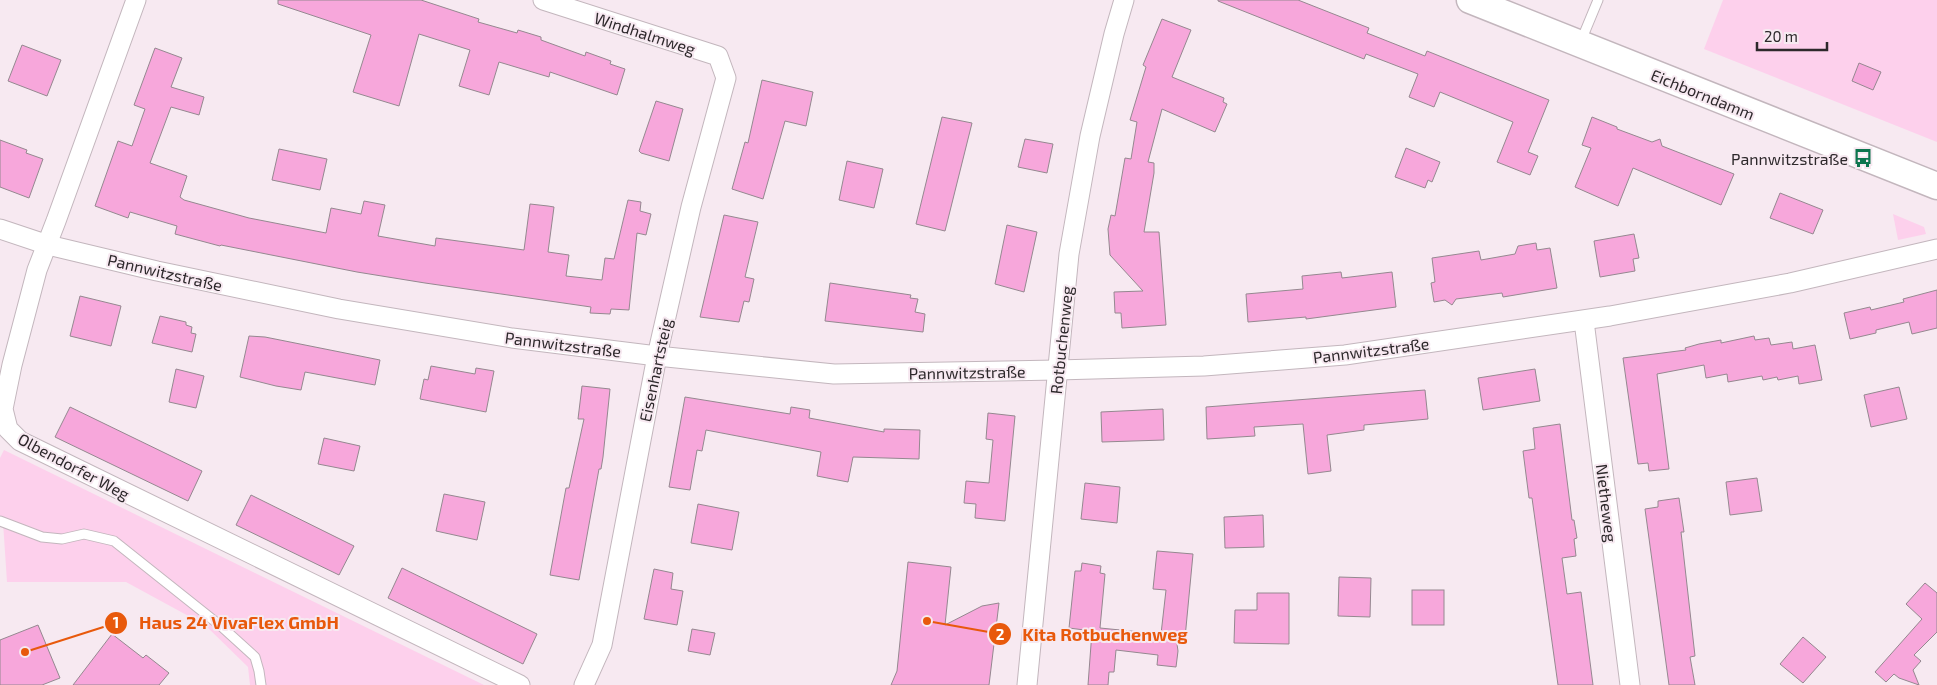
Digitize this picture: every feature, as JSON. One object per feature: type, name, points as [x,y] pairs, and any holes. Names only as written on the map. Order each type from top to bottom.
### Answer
[{"type":"main road","name":"Eichborndamm","points":[[1470,0],[1937,186]]},
{"type":"street","name":"Olbendorfer Weg","points":[[136,0],[48,245],[37,270],[12,365],[3,409],[8,429],[20,441],[520,685]]},
{"type":"street","name":"Windhalmweg","points":[[543,0],[718,56]]},
{"type":"street","name":"Rotbuchenweg","points":[[1027,685],[1069,254],[1090,136],[1124,0]]},
{"type":"street","name":"Eisenhartsteig","points":[[584,685],[602,645],[657,356],[691,207],[726,78],[718,56]]},
{"type":"street","name":"Pannwitzstraße","points":[[0,229],[48,245],[157,271],[339,309],[512,338],[657,356],[834,374],[1204,366],[1345,355],[1584,321],[1790,283],[1937,249]]},
{"type":"street","name":"Nietheweg","points":[[1584,321],[1630,685]]},
{"type":"lane","points":[[1580,44],[1598,0]]},
{"type":"lane","points":[[0,521],[42,536],[62,539],[84,534],[114,541],[222,627],[255,657],[261,685]]},
{"type":"shaded area","points":[[1723,0],[1937,0],[1937,142],[1704,49]]},
{"type":"shaded area","points":[[1893,214],[1924,227],[1926,234],[1898,240]]},
{"type":"shaded area","points":[[4,450],[484,685],[250,685],[248,667],[205,625],[126,582],[7,582],[3,522],[0,517],[0,458]]},
{"type":"building","points":[[278,0],[421,0],[479,19],[478,22],[517,33],[518,30],[541,37],[541,40],[585,56],[586,52],[611,61],[610,64],[625,69],[617,95],[550,72],[549,77],[499,62],[489,95],[459,86],[470,50],[419,34],[399,106],[353,92],[371,35],[278,4]]},
{"type":"building","points":[[1218,0],[1298,0],[1369,28],[1367,33],[1425,56],[1427,51],[1549,100],[1528,152],[1538,156],[1530,175],[1497,162],[1513,122],[1440,92],[1434,107],[1409,97],[1418,74],[1366,54],[1364,59]]},
{"type":"building","points":[[1162,19],[1191,30],[1172,77],[1224,98],[1223,102],[1227,104],[1215,132],[1162,109],[1148,162],[1154,163],[1154,173],[1144,232],[1159,232],[1166,325],[1122,328],[1121,313],[1115,313],[1114,292],[1143,291],[1110,255],[1108,229],[1111,215],[1115,216],[1125,158],[1131,159],[1137,122],[1130,120],[1146,67],[1143,65]]},
{"type":"building","points":[[22,45],[61,60],[47,96],[8,81]]},
{"type":"building","points":[[155,48],[182,58],[171,87],[204,97],[199,115],[171,107],[150,163],[187,176],[180,197],[184,200],[249,218],[326,233],[331,208],[361,214],[364,201],[385,205],[378,236],[435,246],[436,238],[524,250],[530,204],[554,207],[548,252],[569,255],[566,276],[602,280],[605,258],[614,259],[628,200],[641,202],[640,211],[651,214],[646,235],[637,233],[629,310],[611,309],[610,314],[590,313],[591,307],[357,272],[220,246],[175,234],[177,226],[130,212],[128,218],[95,206],[118,141],[132,146],[145,109],[134,105]]},
{"type":"building","points":[[1859,63],[1881,72],[1873,90],[1852,81]]},
{"type":"building","points":[[762,80],[813,92],[806,126],[785,121],[763,199],[732,189],[745,142],[748,143]]},
{"type":"building","points":[[656,101],[683,109],[669,161],[639,151]]},
{"type":"building","points":[[942,117],[972,123],[945,231],[916,224]]},
{"type":"building","points":[[1592,117],[1652,142],[1660,139],[1662,146],[1734,174],[1721,205],[1633,168],[1618,206],[1575,187],[1591,148],[1582,145]]},
{"type":"building","points":[[1025,139],[1053,144],[1047,173],[1018,167]]},
{"type":"building","points":[[0,140],[27,150],[26,153],[43,159],[29,198],[0,187]]},
{"type":"building","points":[[1406,148],[1440,162],[1432,182],[1428,180],[1425,188],[1395,177]]},
{"type":"building","points":[[279,149],[327,159],[320,190],[272,180]]},
{"type":"building","points":[[847,161],[883,169],[874,208],[839,200]]},
{"type":"building","points":[[1780,193],[1823,210],[1813,234],[1770,218]]},
{"type":"building","points":[[724,215],[758,222],[745,277],[754,279],[749,302],[744,301],[739,322],[700,317]]},
{"type":"building","points":[[1007,225],[1037,232],[1024,292],[995,284]]},
{"type":"building","points":[[1634,234],[1639,258],[1633,259],[1635,271],[1600,277],[1594,241]]},
{"type":"building","points":[[1536,243],[1537,250],[1550,248],[1557,288],[1503,297],[1502,293],[1456,299],[1452,305],[1445,300],[1434,302],[1431,283],[1435,282],[1432,258],[1479,251],[1481,260],[1515,254],[1518,246]]},
{"type":"building","points":[[1341,272],[1342,278],[1392,272],[1396,307],[1306,319],[1306,317],[1248,322],[1246,294],[1303,289],[1302,276]]},
{"type":"building","points":[[830,283],[911,295],[910,298],[918,299],[915,312],[925,314],[923,332],[825,321]]},
{"type":"building","points":[[1937,290],[1937,328],[1912,334],[1909,322],[1850,339],[1844,313],[1870,307],[1871,310],[1904,302],[1903,299]]},
{"type":"building","points":[[80,296],[121,306],[111,346],[70,336]]},
{"type":"building","points":[[160,316],[186,322],[186,325],[192,327],[191,333],[196,334],[192,352],[152,343]]},
{"type":"building","points":[[249,336],[265,337],[380,360],[375,385],[305,372],[301,390],[240,377]]},
{"type":"building","points":[[1754,336],[1755,340],[1769,338],[1771,345],[1792,342],[1793,349],[1815,345],[1822,380],[1799,384],[1798,376],[1778,380],[1777,377],[1763,380],[1762,376],[1728,382],[1727,374],[1706,378],[1704,365],[1657,374],[1669,469],[1649,471],[1648,463],[1638,464],[1623,358],[1686,350],[1685,348],[1699,344],[1721,340],[1721,343]]},
{"type":"building","points":[[431,366],[475,374],[476,368],[494,371],[486,412],[420,399],[424,379],[428,380]]},
{"type":"building","points":[[176,369],[204,376],[196,408],[169,402]]},
{"type":"building","points":[[1535,369],[1540,401],[1483,410],[1478,378]]},
{"type":"building","points":[[582,386],[610,389],[603,457],[601,469],[599,469],[579,580],[550,575],[566,488],[569,488],[584,419],[578,419]]},
{"type":"building","points":[[1899,387],[1907,419],[1871,427],[1864,395]]},
{"type":"building","points":[[1425,390],[1428,419],[1364,425],[1364,430],[1327,435],[1331,471],[1308,474],[1303,424],[1254,427],[1255,436],[1207,439],[1206,407]]},
{"type":"building","points":[[685,397],[790,414],[791,407],[810,410],[809,418],[884,432],[884,429],[920,430],[919,459],[853,457],[848,482],[817,476],[821,452],[706,430],[702,451],[697,450],[690,490],[669,487]]},
{"type":"building","points":[[70,407],[202,471],[188,501],[55,437]]},
{"type":"building","points":[[1163,409],[1164,440],[1102,442],[1101,412]]},
{"type":"building","points":[[988,413],[1015,416],[1005,521],[975,518],[976,504],[964,503],[966,481],[989,483],[993,440],[986,439]]},
{"type":"building","points":[[1560,424],[1572,520],[1574,520],[1577,538],[1574,539],[1576,556],[1562,558],[1567,594],[1581,592],[1593,685],[1558,685],[1532,498],[1529,498],[1523,451],[1535,449],[1533,428]]},
{"type":"building","points":[[324,438],[360,446],[354,471],[318,464]]},
{"type":"building","points":[[1757,478],[1762,511],[1730,515],[1726,482]]},
{"type":"building","points":[[1085,483],[1120,487],[1117,523],[1081,519]]},
{"type":"building","points":[[444,494],[485,502],[477,540],[436,531]]},
{"type":"building","points":[[251,495],[354,546],[339,575],[236,525]]},
{"type":"building","points":[[1679,498],[1684,532],[1681,532],[1695,656],[1690,657],[1695,685],[1669,685],[1645,509],[1658,507],[1658,501]]},
{"type":"building","points":[[698,504],[739,512],[732,550],[691,543]]},
{"type":"building","points":[[1263,515],[1264,547],[1225,548],[1224,517]]},
{"type":"building","points":[[1157,551],[1193,554],[1185,638],[1176,637],[1178,651],[1176,667],[1157,665],[1158,655],[1116,650],[1114,672],[1109,672],[1108,685],[1088,685],[1092,631],[1069,628],[1075,571],[1081,571],[1082,563],[1101,566],[1100,573],[1105,574],[1100,628],[1161,634],[1166,590],[1153,589]]},
{"type":"building","points":[[908,562],[951,567],[945,625],[982,606],[999,603],[989,685],[891,685],[897,671]]},
{"type":"building","points":[[402,568],[537,634],[523,664],[388,598]]},
{"type":"building","points":[[654,569],[673,573],[671,589],[683,591],[677,625],[644,619]]},
{"type":"building","points":[[1339,577],[1371,578],[1370,617],[1338,616]]},
{"type":"building","points":[[1925,583],[1937,593],[1937,632],[1914,655],[1921,661],[1913,670],[1919,685],[1899,678],[1894,674],[1886,682],[1875,672],[1922,619],[1906,604]]},
{"type":"building","points":[[1412,590],[1444,590],[1444,625],[1412,625]]},
{"type":"building","points":[[1257,593],[1289,593],[1289,644],[1234,643],[1235,610],[1257,610]]},
{"type":"building","points":[[38,625],[60,678],[42,685],[0,685],[0,640]]},
{"type":"building","points":[[692,629],[715,633],[710,655],[688,651]]},
{"type":"building","points":[[112,634],[143,658],[146,655],[169,673],[159,685],[73,685]]},
{"type":"building","points":[[1803,637],[1826,657],[1803,683],[1780,664]]},
{"type":"place","name":"Pannwitzstraße","points":[[1863,158]]},
{"type":"place","name":"Kita Rotbuchenweg","points":[[927,621]]},
{"type":"place","name":"Haus 24 VivaFlex GmbH","points":[[25,652]]}]
